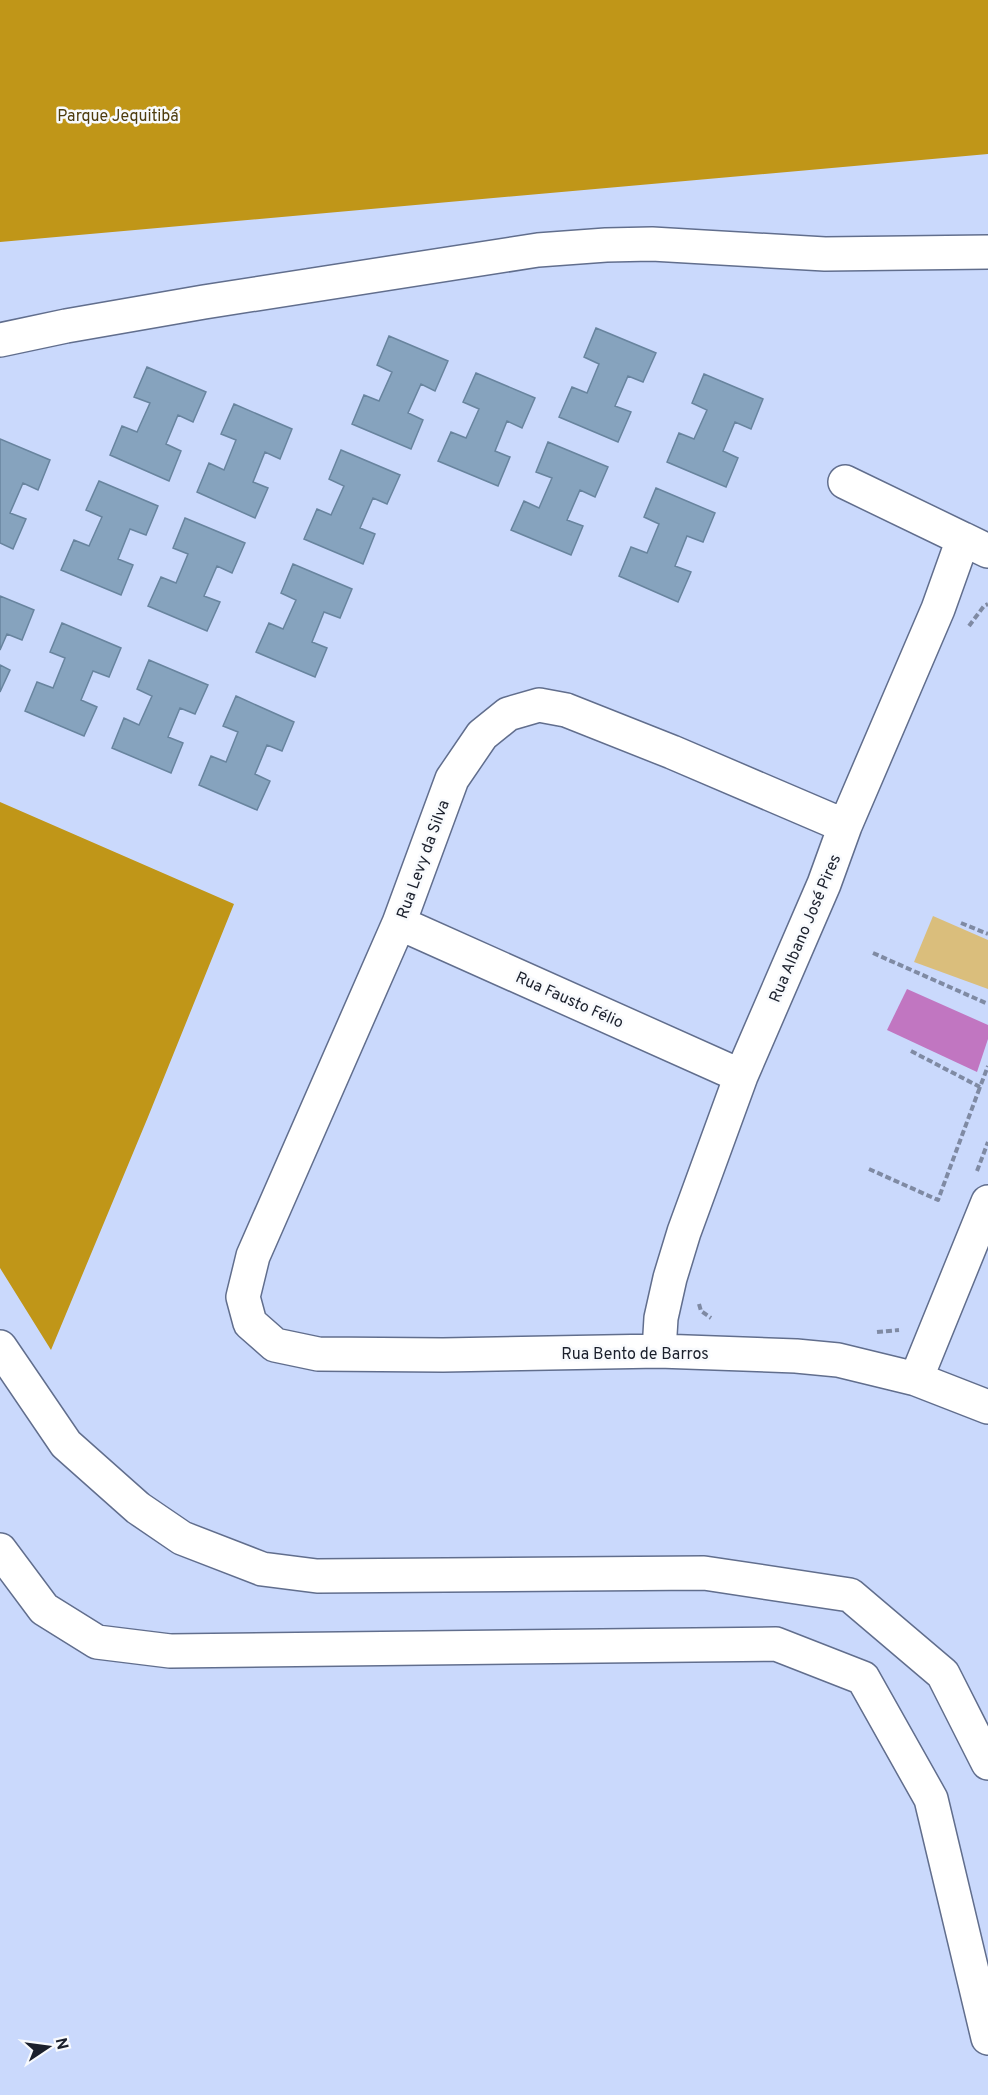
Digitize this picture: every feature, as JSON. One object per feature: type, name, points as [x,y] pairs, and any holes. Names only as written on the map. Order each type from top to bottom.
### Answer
[{"type":"street","points":[[0,340],[204,302],[538,250],[652,244],[825,254],[988,252]]},
{"type":"street","points":[[845,482],[976,545]]},
{"type":"street","name":"Rua Albano José Pires","points":[[659,1351],[662,1318],[677,1255],[741,1076],[824,884],[845,826],[938,609],[976,545]]},
{"type":"street","name":"Rua Levy da Silva","points":[[275,1345],[250,1323],[243,1297],[253,1256],[399,923],[452,779],[482,735],[508,714],[539,705],[566,710],[672,752],[845,826]]},
{"type":"street","name":"Rua Fausto Félio","points":[[399,923],[741,1076]]},
{"type":"street","points":[[916,1379],[981,1190]]},
{"type":"street","name":"Rua Bento de Barros","points":[[275,1345],[318,1354],[443,1355],[659,1351],[796,1356],[838,1360],[916,1379],[988,1407]]},
{"type":"street","points":[[0,1347],[66,1444],[138,1508],[182,1538],[262,1569],[317,1576],[704,1574],[850,1595],[943,1674],[988,1763]]},
{"type":"street","points":[[0,1551],[44,1609],[97,1642],[170,1651],[776,1644],[863,1678],[931,1799],[988,2038]]},
{"type":"path","points":[[961,923],[988,934]]},
{"type":"path","points":[[873,953],[988,1004]]},
{"type":"path","points":[[912,1051],[980,1087]]},
{"type":"path","points":[[869,1169],[938,1200],[988,1065]]},
{"type":"path","points":[[981,1190],[988,1142]]},
{"type":"path","points":[[701,1311],[716,1322]]},
{"type":"path","points":[[867,1332],[889,1332],[907,1328]]},
{"type":"shaded area","points":[[933,916],[988,940],[988,989],[914,962]]},
{"type":"shaded area","points":[[907,989],[988,1025],[988,1039],[977,1072],[887,1030]]},
{"type":"green space","name":"Parque Jequitibá","points":[[0,0],[988,0],[988,154],[0,242]]},
{"type":"green space","points":[[0,802],[234,904],[51,1350],[0,1268]]},
{"type":"building","points":[[596,328],[656,353],[643,382],[628,376],[615,406],[631,412],[618,442],[559,417],[572,387],[587,393],[599,364],[584,357]]},
{"type":"building","points":[[389,336],[448,361],[435,391],[421,384],[408,413],[423,420],[411,449],[352,424],[364,395],[379,401],[392,372],[377,365]]},
{"type":"building","points":[[147,367],[206,392],[193,422],[178,415],[166,444],[181,451],[169,481],[110,455],[122,426],[137,432],[150,403],[134,397]]},
{"type":"building","points":[[476,373],[535,398],[522,428],[507,421],[495,451],[510,457],[498,486],[438,461],[451,432],[466,438],[479,409],[463,402]]},
{"type":"building","points":[[704,374],[763,399],[751,429],[735,422],[723,451],[738,458],[726,487],[667,462],[679,433],[694,439],[707,410],[692,403]]},
{"type":"building","points":[[234,404],[292,429],[280,459],[265,452],[253,482],[268,488],[255,518],[197,492],[209,463],[224,470],[236,440],[221,434]]},
{"type":"building","points":[[0,439],[50,460],[38,490],[23,483],[10,513],[26,519],[13,549],[0,543]]},
{"type":"building","points":[[548,442],[608,467],[595,497],[580,490],[567,520],[583,526],[571,555],[511,530],[524,501],[539,508],[552,478],[536,472]]},
{"type":"building","points":[[341,450],[400,475],[387,504],[373,498],[360,528],[375,534],[363,564],[304,539],[317,509],[331,515],[344,486],[329,479]]},
{"type":"building","points":[[99,481],[158,506],[146,535],[130,529],[118,559],[133,565],[121,595],[61,570],[74,540],[89,546],[102,517],[86,510]]},
{"type":"building","points":[[656,488],[715,513],[703,542],[687,536],[675,566],[691,572],[678,602],[619,576],[631,547],[647,553],[659,524],[644,517]]},
{"type":"building","points":[[185,518],[245,543],[232,573],[217,566],[204,596],[220,602],[207,631],[148,606],[161,577],[176,583],[188,554],[173,548]]},
{"type":"building","points":[[293,564],[352,589],[340,618],[324,612],[312,642],[327,648],[315,677],[256,652],[269,623],[283,629],[296,600],[281,593]]},
{"type":"building","points":[[0,596],[34,610],[22,640],[7,634],[0,650]]},
{"type":"building","points":[[62,623],[121,648],[109,677],[93,671],[81,700],[97,707],[84,736],[25,711],[37,682],[53,688],[65,658],[50,652]]},
{"type":"building","points":[[149,660],[208,685],[195,714],[180,708],[168,737],[183,743],[171,773],[112,748],[124,718],[139,725],[152,696],[137,689]]},
{"type":"building","points":[[0,665],[10,670],[0,692]]},
{"type":"building","points":[[236,696],[294,722],[282,751],[267,745],[255,774],[270,781],[257,810],[199,785],[211,756],[226,762],[238,732],[223,726]]}]
